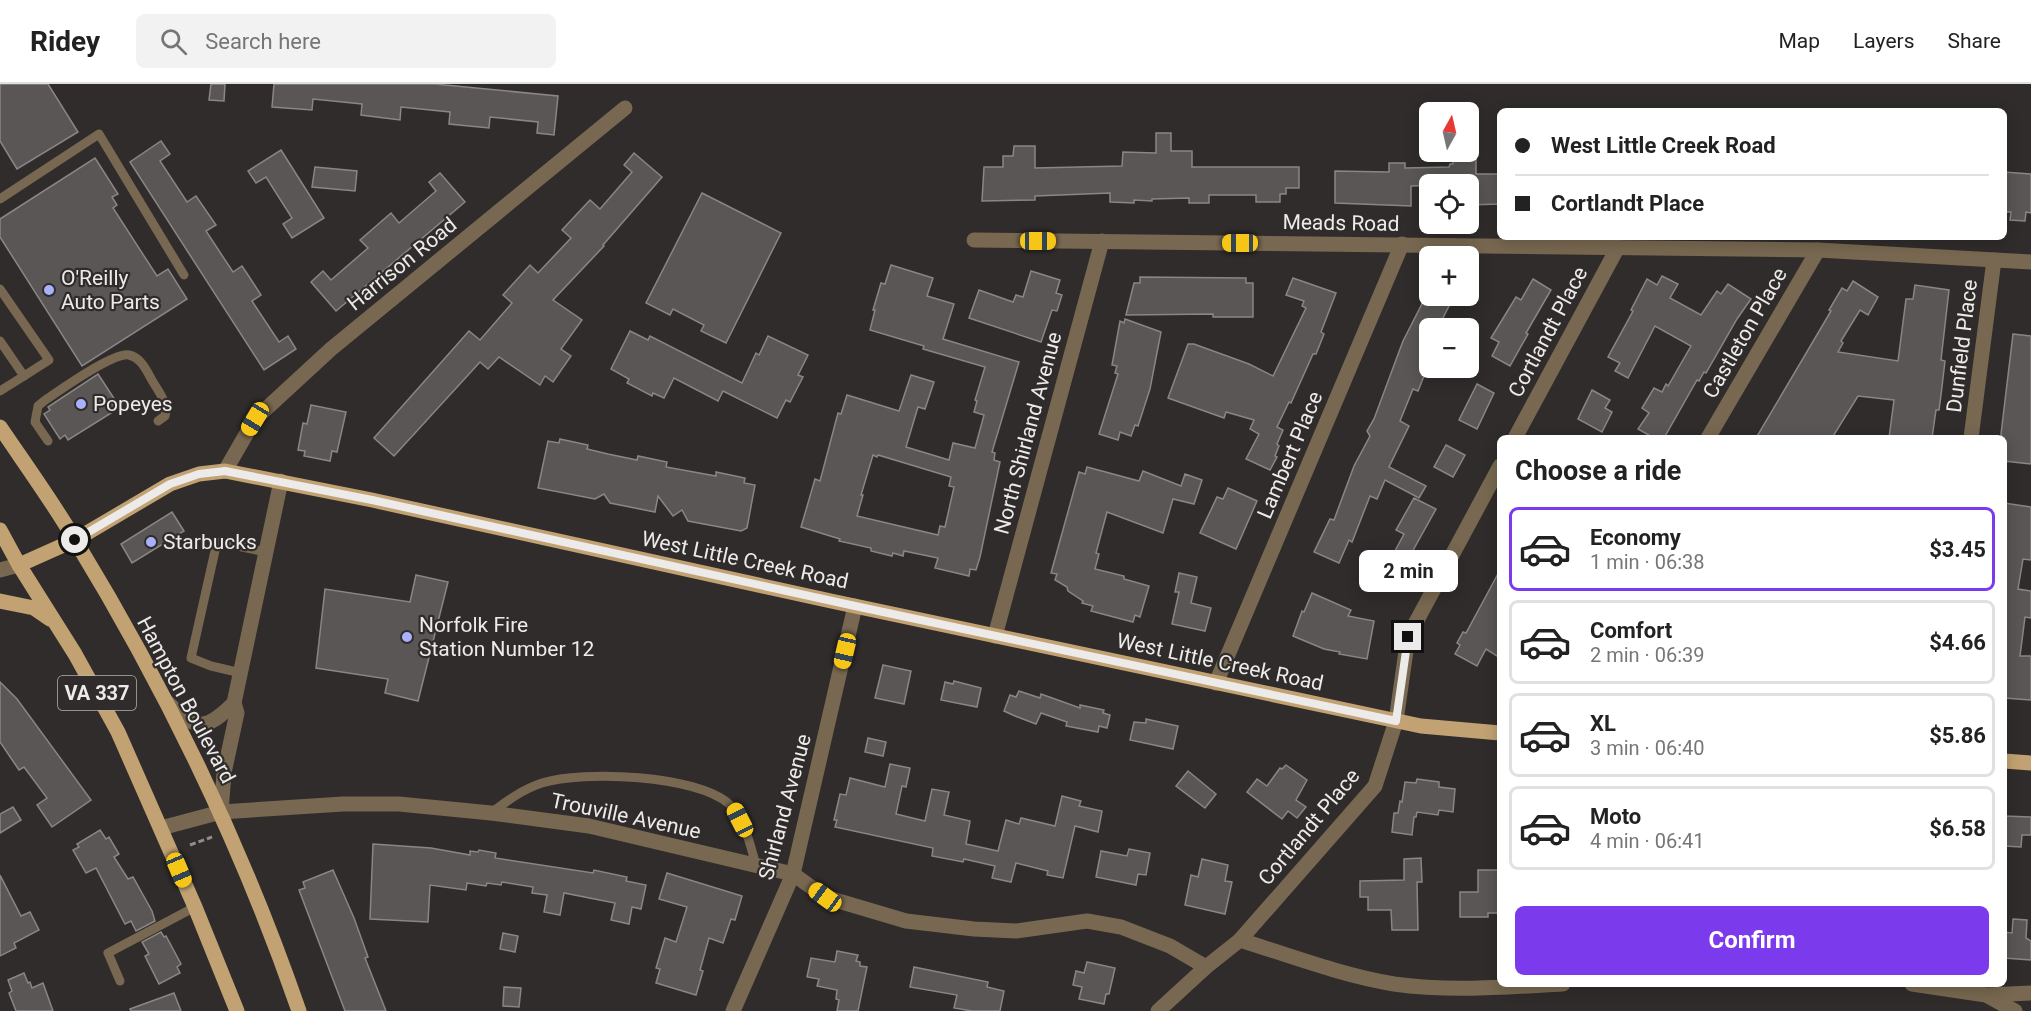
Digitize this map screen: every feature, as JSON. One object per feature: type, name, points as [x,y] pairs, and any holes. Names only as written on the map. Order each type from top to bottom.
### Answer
[{"type":"main road","name":"Hampton Boulevard","points":[[0,427],[75,540],[166,700],[221,812],[300,1011]]},
{"type":"main road","name":"West Little Creek Road","points":[[19,565],[75,540],[170,484],[199,474],[225,471],[281,481],[1396,721],[1421,726],[1497,733]]},
{"type":"main road","name":"VA 337","points":[[0,530],[19,565],[75,654],[118,732],[195,907],[237,1011]]},
{"type":"main road","points":[[0,601],[34,608],[57,625]]},
{"type":"main road","points":[[2007,761],[2031,763]]},
{"type":"street","name":"Harrison Road","points":[[225,471],[255,419],[331,349],[625,108]]},
{"type":"street","name":"Meads Road","points":[[974,240],[1818,250],[2031,262]]},
{"type":"street","name":"North Shirland Avenue","points":[[995,636],[1102,241]]},
{"type":"street","name":"Lambert Place","points":[[1216,683],[1402,244]]},
{"type":"street","name":"Cortlandt Place","points":[[1517,435],[1618,247]]},
{"type":"street","name":"Castleton Place","points":[[1710,435],[1818,250]]},
{"type":"street","name":"Dunfield Place","points":[[1971,435],[1994,260]]},
{"type":"street","name":"Cortlandt Place","points":[[1158,1011],[1206,967],[1240,940],[1375,786],[1396,721],[1408,637],[1497,472]]},
{"type":"street","points":[[221,812],[224,773],[237,713],[234,703],[281,481]]},
{"type":"street","name":"West Little Creek Road","points":[[0,570],[19,565]]},
{"type":"street","name":"Shirland Avenue","points":[[733,1011],[793,874],[855,606]]},
{"type":"street","points":[[166,700],[184,718],[202,725],[221,716],[234,703]]},
{"type":"street","name":"Trouville Avenue","points":[[161,828],[221,812],[343,804],[406,805],[492,813],[589,826],[793,874],[825,897],[906,921],[1016,930],[1087,921],[1121,927],[1170,946],[1206,967]]},
{"type":"street","points":[[1240,940],[1327,968],[1394,984],[1460,989],[1501,987]]},
{"type":"street","points":[[1932,987],[1986,995],[2031,993]]},
{"type":"street","points":[[1986,995],[2015,1011]]},
{"type":"lane","points":[[0,199],[99,135],[184,275]]},
{"type":"lane","points":[[0,289],[49,360],[0,391]]},
{"type":"lane","points":[[0,341],[24,376]]},
{"type":"lane","points":[[48,441],[35,422],[38,406],[92,370],[121,355],[141,362],[159,393],[167,412],[165,417],[158,422]]},
{"type":"lane","points":[[241,673],[211,666],[191,658],[217,542],[266,552]]},
{"type":"lane","points":[[492,813],[515,796],[542,783],[581,776],[648,779],[699,788],[721,798],[734,809],[745,832],[756,866]]},
{"type":"lane","points":[[120,981],[108,953],[195,907]]},
{"type":"path","points":[[190,845],[212,837]]},
{"type":"building","points":[[0,84],[48,84],[78,132],[17,169],[0,141]]},
{"type":"building","points":[[211,84],[225,84],[224,101],[209,100]]},
{"type":"building","points":[[274,84],[435,84],[558,96],[554,135],[537,133],[538,122],[490,117],[489,128],[449,124],[450,112],[401,107],[400,120],[361,115],[362,104],[313,99],[312,110],[272,107]]},
{"type":"building","points":[[1156,133],[1171,133],[1171,151],[1192,151],[1192,167],[1299,167],[1299,188],[1286,188],[1286,194],[1280,194],[1280,202],[1256,202],[1256,195],[1209,195],[1209,203],[1189,203],[1189,198],[1134,200],[1134,203],[1110,202],[1110,193],[1035,196],[1035,200],[982,201],[984,167],[1003,167],[1003,156],[1013,156],[1014,146],[1035,146],[1035,168],[1122,166],[1123,152],[1156,153]]},
{"type":"building","points":[[161,141],[170,154],[160,161],[187,202],[196,196],[216,225],[206,231],[233,272],[242,266],[250,278],[261,295],[252,301],[279,342],[288,336],[296,349],[264,370],[130,162]]},
{"type":"building","points":[[281,150],[324,218],[292,238],[283,224],[292,218],[266,177],[256,183],[248,171]]},
{"type":"building","points":[[634,153],[662,177],[604,246],[553,300],[582,320],[561,349],[571,356],[553,382],[545,376],[540,385],[499,357],[488,369],[480,362],[394,456],[374,438],[469,331],[480,340],[512,303],[503,295],[530,265],[538,273],[571,238],[562,230],[590,200],[600,209],[632,172],[624,165]]},
{"type":"building","points":[[95,158],[118,194],[112,197],[117,205],[113,208],[157,276],[168,269],[187,299],[82,366],[0,237],[0,219]]},
{"type":"building","points":[[1476,162],[1476,174],[1419,174],[1419,186],[1411,186],[1411,206],[1335,203],[1335,171],[1389,172],[1389,163],[1405,163],[1405,168],[1449,167],[1450,164]]},
{"type":"building","points":[[315,167],[357,171],[355,191],[312,187]]},
{"type":"building","points":[[2007,172],[2031,174],[2031,213],[2026,212],[2025,221],[2010,220],[2011,212],[2007,212]]},
{"type":"building","points":[[440,173],[465,202],[336,311],[311,282],[323,271],[331,280],[368,248],[360,240],[391,213],[399,223],[436,191],[429,182]]},
{"type":"building","points":[[1479,174],[1497,174],[1497,204],[1479,205]]},
{"type":"building","points":[[702,193],[781,233],[726,343],[701,331],[704,325],[673,309],[670,315],[646,303]]},
{"type":"building","points":[[891,265],[933,278],[927,296],[954,304],[943,339],[1019,362],[992,452],[995,453],[994,460],[1000,462],[980,557],[976,570],[970,569],[969,576],[935,568],[938,558],[904,551],[903,556],[893,553],[892,556],[871,551],[871,548],[839,541],[840,539],[801,527],[815,479],[820,481],[838,413],[841,414],[847,395],[899,411],[911,375],[934,382],[925,409],[918,407],[906,447],[949,460],[953,443],[975,448],[984,415],[974,412],[977,401],[975,400],[985,367],[923,349],[924,346],[870,330],[881,283],[885,284]],"holes":[[[873,455],[877,457],[878,455],[951,477],[949,486],[954,487],[945,527],[940,526],[938,535],[857,516]]]},
{"type":"building","points":[[1031,271],[1060,280],[1056,293],[1062,295],[1057,311],[1052,310],[1041,342],[969,318],[979,290],[1013,302],[1016,295],[1023,297]]},
{"type":"building","points":[[1662,276],[1678,284],[1670,298],[1701,315],[1717,291],[1721,294],[1728,284],[1751,299],[1706,373],[1704,372],[1699,381],[1697,380],[1666,435],[1649,435],[1638,429],[1649,413],[1642,408],[1654,388],[1662,392],[1666,384],[1668,386],[1691,346],[1655,326],[1628,378],[1615,371],[1620,363],[1608,357],[1647,279],[1657,285]]},
{"type":"building","points":[[1140,277],[1246,278],[1246,283],[1253,283],[1253,317],[1213,317],[1213,314],[1126,315],[1134,283],[1140,283]]},
{"type":"building","points":[[1293,278],[1336,293],[1321,332],[1324,334],[1316,354],[1313,354],[1291,403],[1289,402],[1277,427],[1283,430],[1277,444],[1279,446],[1275,456],[1277,457],[1270,470],[1246,459],[1259,434],[1250,429],[1254,420],[1226,412],[1224,418],[1168,398],[1188,344],[1194,344],[1249,364],[1273,376],[1306,308],[1302,306],[1304,301],[1286,295]]},
{"type":"building","points":[[1533,279],[1551,290],[1510,366],[1492,356],[1499,342],[1491,338],[1516,297],[1521,300]]},
{"type":"building","points":[[1853,281],[1878,297],[1868,315],[1860,310],[1841,341],[1843,343],[1838,352],[1898,361],[1906,299],[1913,299],[1915,285],[1949,290],[1941,360],[1945,361],[1939,410],[1936,410],[1932,435],[1889,435],[1894,400],[1858,396],[1834,435],[1758,435],[1831,311],[1829,310],[1842,288],[1847,291]]},
{"type":"building","points":[[1421,306],[1449,306],[1443,318],[1419,318],[1419,378],[1423,378],[1418,391],[1413,389],[1400,421],[1409,426],[1389,467],[1426,486],[1419,498],[1385,480],[1377,499],[1370,496],[1352,542],[1349,540],[1339,563],[1314,552],[1330,519],[1334,520],[1354,466],[1370,436],[1367,431],[1374,419],[1403,341]]},
{"type":"building","points":[[1125,319],[1161,332],[1150,389],[1138,426],[1135,425],[1131,436],[1120,432],[1118,440],[1099,434],[1118,374],[1115,373],[1117,366],[1112,365],[1120,321],[1124,323]]},
{"type":"building","points":[[630,331],[648,340],[650,336],[742,383],[756,353],[759,355],[768,336],[808,355],[798,375],[803,377],[790,402],[786,400],[777,418],[723,391],[718,401],[674,378],[664,398],[653,393],[652,396],[627,383],[629,379],[611,369]]},
{"type":"building","points":[[2013,334],[2031,336],[2031,464],[2007,461],[2007,435],[2001,434]]},
{"type":"building","points":[[98,374],[115,400],[111,402],[116,410],[68,440],[65,435],[60,439],[44,414],[50,410],[48,407]]},
{"type":"building","points":[[1477,384],[1494,393],[1477,429],[1459,420]]},
{"type":"building","points":[[1592,390],[1610,400],[1605,408],[1612,412],[1602,432],[1578,419]]},
{"type":"building","points":[[311,405],[346,412],[337,452],[332,451],[330,461],[304,456],[305,451],[298,450],[303,423],[307,424]]},
{"type":"building","points":[[560,439],[588,445],[587,449],[608,454],[637,460],[638,456],[667,462],[666,467],[716,476],[716,472],[745,478],[744,483],[755,485],[747,528],[741,531],[688,521],[682,510],[673,516],[658,496],[655,512],[610,503],[604,494],[595,499],[538,488],[548,441],[559,443]]},
{"type":"building","points":[[1446,445],[1465,455],[1453,477],[1434,467]]},
{"type":"building","points":[[1087,467],[1139,481],[1143,471],[1181,486],[1185,474],[1202,480],[1194,504],[1173,499],[1163,533],[1107,512],[1096,553],[1099,554],[1095,569],[1124,576],[1124,579],[1149,586],[1140,617],[1135,615],[1133,622],[1091,611],[1093,606],[1082,603],[1083,601],[1068,591],[1067,587],[1055,580],[1057,574],[1051,573],[1079,472],[1085,474]]},
{"type":"building","points":[[1228,488],[1257,501],[1236,549],[1200,533],[1217,497],[1223,499]]},
{"type":"building","points":[[1414,498],[1436,509],[1393,591],[1374,581],[1385,559],[1389,562],[1404,534],[1396,530]]},
{"type":"building","points":[[2007,503],[2031,507],[2031,560],[2023,559],[2018,589],[2031,591],[2031,618],[2025,617],[2020,656],[2031,656],[2031,700],[2007,698]]},
{"type":"building","points":[[172,512],[184,531],[132,563],[121,544]]},
{"type":"building","points":[[1179,573],[1197,577],[1191,603],[1211,608],[1205,631],[1172,624],[1179,592],[1175,592]]},
{"type":"building","points":[[416,575],[448,582],[418,701],[385,693],[388,679],[316,668],[325,589],[410,602]]},
{"type":"building","points":[[1497,576],[1497,656],[1486,649],[1477,666],[1455,654],[1460,645],[1457,643],[1463,632],[1466,633]]},
{"type":"building","points":[[1312,593],[1351,610],[1348,616],[1374,621],[1367,659],[1339,654],[1340,652],[1324,649],[1293,636],[1302,611],[1304,612]]},
{"type":"building","points":[[883,665],[911,671],[904,704],[875,698]]},
{"type":"building","points":[[954,681],[981,688],[977,707],[941,700],[945,682],[953,684]]},
{"type":"building","points":[[0,682],[17,699],[91,800],[52,827],[37,805],[47,798],[24,767],[19,770],[0,742]]},
{"type":"building","points":[[1019,691],[1040,698],[1041,694],[1080,708],[1080,705],[1104,710],[1103,713],[1110,715],[1107,728],[1099,726],[1098,732],[1066,726],[1067,722],[1041,713],[1036,724],[1004,711],[1010,695],[1016,697]]},
{"type":"building","points":[[1146,719],[1178,726],[1173,749],[1130,740],[1134,722],[1146,723]]},
{"type":"building","points":[[868,738],[886,742],[883,756],[865,752]]},
{"type":"building","points":[[890,764],[910,768],[906,787],[902,786],[896,814],[925,821],[932,789],[949,792],[944,815],[970,821],[966,844],[998,851],[1006,820],[1019,824],[1021,818],[1055,826],[1062,796],[1081,801],[1079,806],[1102,811],[1098,832],[1075,826],[1063,878],[1047,875],[1048,871],[1016,863],[1011,882],[992,878],[995,866],[964,859],[963,862],[932,856],[933,848],[835,827],[837,820],[834,820],[840,794],[846,795],[850,778],[885,787]]},
{"type":"building","points":[[1286,765],[1307,780],[1296,800],[1306,807],[1297,818],[1288,811],[1282,819],[1247,792],[1257,779],[1267,786],[1280,768]]},
{"type":"building","points":[[1188,771],[1216,794],[1205,808],[1176,786]]},
{"type":"building","points":[[1417,779],[1439,782],[1439,787],[1455,789],[1453,812],[1439,810],[1438,815],[1417,812],[1414,817],[1412,835],[1392,832],[1394,813],[1398,813],[1400,801],[1402,802],[1405,782],[1416,783]]},
{"type":"building","points":[[13,807],[21,820],[0,833],[0,814]]},
{"type":"building","points":[[2007,816],[2031,817],[2031,835],[2022,835],[2021,847],[2007,846]]},
{"type":"building","points":[[100,830],[106,839],[109,837],[119,854],[114,857],[128,879],[133,877],[152,911],[155,921],[136,931],[131,921],[125,924],[96,868],[86,873],[73,850],[79,847],[77,844]]},
{"type":"building","points":[[373,844],[431,848],[470,855],[470,851],[478,852],[479,850],[496,853],[495,858],[593,873],[594,870],[627,877],[626,881],[646,885],[641,909],[632,907],[629,924],[611,920],[615,903],[564,893],[560,915],[544,912],[547,895],[532,893],[533,887],[502,882],[501,885],[487,883],[486,886],[467,883],[466,890],[430,885],[428,922],[370,919]]},
{"type":"building","points":[[1129,849],[1150,853],[1146,875],[1138,874],[1136,885],[1096,877],[1101,851],[1127,856]]},
{"type":"building","points":[[1421,858],[1422,882],[1417,882],[1418,930],[1392,930],[1391,910],[1368,910],[1368,897],[1360,897],[1360,881],[1404,880],[1404,859]]},
{"type":"building","points":[[1202,859],[1228,865],[1225,881],[1232,882],[1225,914],[1185,905],[1191,875],[1198,877]]},
{"type":"building","points":[[333,870],[354,918],[368,957],[365,958],[386,1011],[345,1011],[299,890],[305,888],[303,882]]},
{"type":"building","points":[[1478,870],[1497,870],[1497,913],[1488,913],[1488,917],[1460,917],[1460,892],[1478,892]]},
{"type":"building","points":[[667,873],[742,896],[735,920],[731,919],[723,943],[709,938],[696,995],[656,983],[660,969],[656,968],[665,938],[676,942],[687,907],[659,899]]},
{"type":"building","points":[[0,875],[21,916],[30,912],[39,930],[14,943],[16,948],[0,956]]},
{"type":"building","points":[[2013,919],[2027,920],[2026,938],[2031,941],[2031,960],[2007,958],[2007,932],[2012,933]]},
{"type":"building","points":[[161,932],[164,937],[166,936],[181,964],[177,967],[180,973],[159,984],[145,956],[149,954],[142,942]]},
{"type":"building","points":[[503,933],[518,936],[515,952],[500,949]]},
{"type":"building","points":[[837,951],[858,955],[856,961],[860,962],[860,966],[867,967],[858,1011],[837,1011],[839,1000],[836,999],[837,990],[817,986],[819,979],[807,977],[811,958],[835,962]]},
{"type":"building","points":[[1087,962],[1115,968],[1109,994],[1106,994],[1104,1004],[1079,999],[1082,987],[1073,985],[1076,971],[1084,973]]},
{"type":"building","points":[[914,967],[988,982],[987,987],[1004,991],[1000,1011],[972,1011],[954,1008],[957,995],[910,987]]},
{"type":"building","points":[[24,973],[32,988],[43,983],[53,1011],[16,1011],[9,993],[12,991],[8,980]]},
{"type":"building","points":[[504,987],[521,988],[519,1007],[503,1006]]},
{"type":"building","points":[[174,993],[181,1011],[131,1011],[130,1009]]},
{"type":"place","name":"O'Reilly Auto Parts","points":[[49,290]]},
{"type":"place","name":"Popeyes","points":[[81,404]]},
{"type":"place","name":"Starbucks","points":[[151,542]]},
{"type":"place","name":"Norfolk Fire Station Number 12","points":[[407,637]]},
{"type":"route","points":[[75,540],[170,484],[199,474],[225,471],[372,500],[1396,721],[1408,637]]}]
